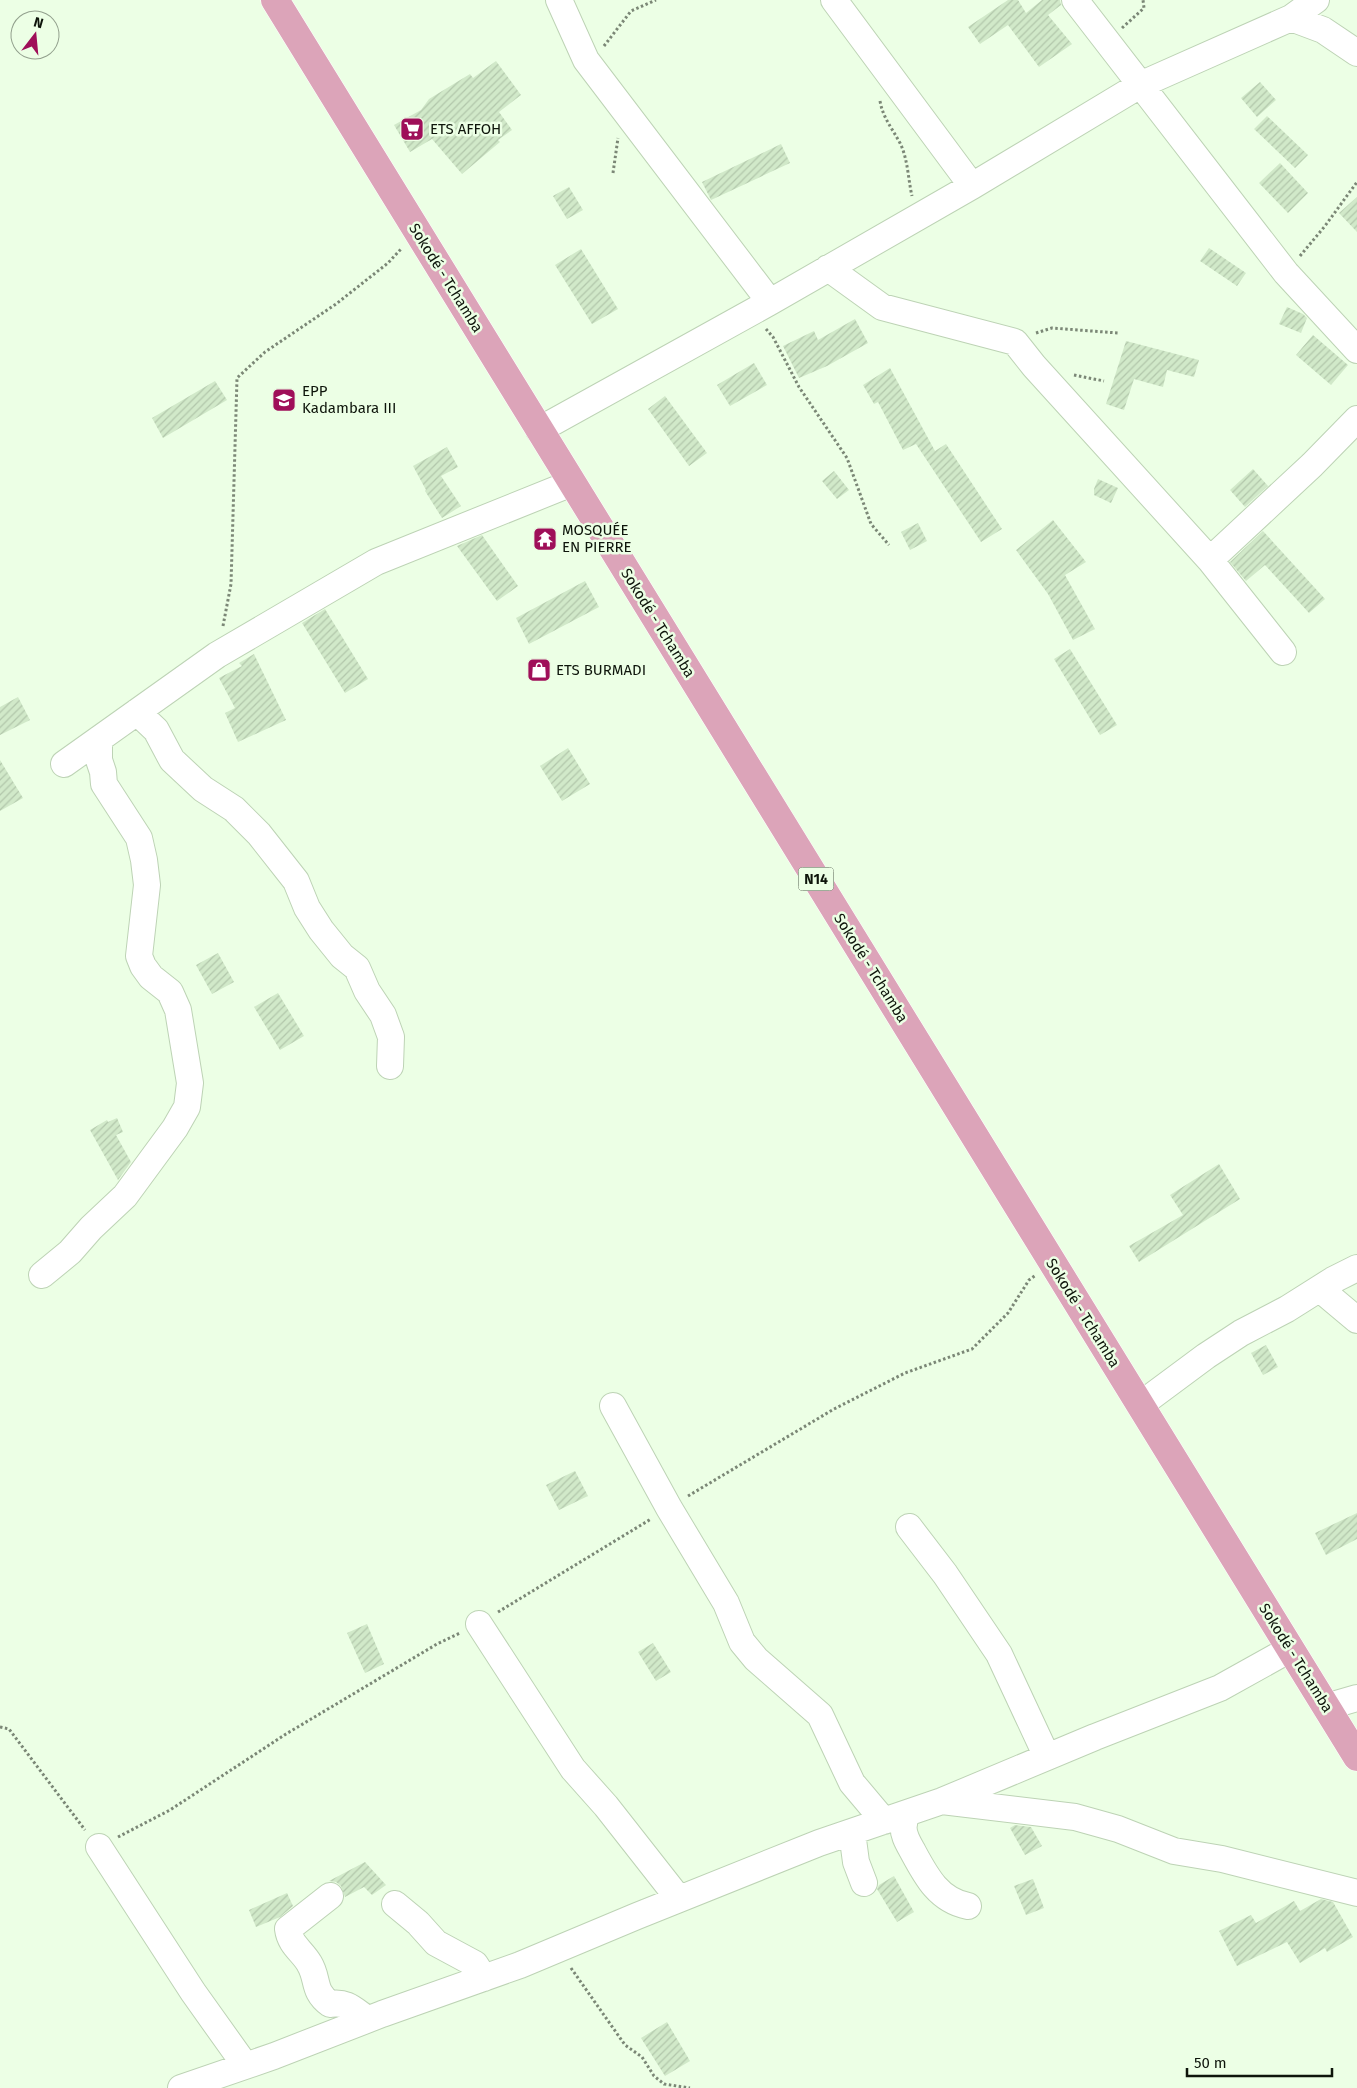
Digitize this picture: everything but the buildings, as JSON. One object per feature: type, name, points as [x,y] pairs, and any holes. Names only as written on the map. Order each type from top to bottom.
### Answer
[{"type":"main road","name":"Sokodé - Tchamba","points":[[275,0],[1357,1757]]},
{"type":"street","points":[[560,0],[586,60],[759,308]]},
{"type":"street","points":[[834,0],[972,186]]},
{"type":"street","points":[[1075,0],[1286,273],[1357,350]]},
{"type":"street","points":[[539,430],[759,308],[972,186],[1140,85],[1292,9],[1316,0]]},
{"type":"street","points":[[1292,9],[1357,53]]},
{"type":"street","points":[[828,268],[882,307],[1015,342],[1034,366],[1210,560],[1283,652]]},
{"type":"street","points":[[1210,560],[1312,465],[1357,419]]},
{"type":"street","points":[[64,764],[218,655],[376,562],[572,484]]},
{"type":"street","points":[[137,712],[156,730],[172,760],[202,789],[234,809],[259,834],[296,882],[307,908],[316,923],[342,956],[357,968],[367,991],[383,1014],[391,1037],[390,1066]]},
{"type":"street","points":[[42,1275],[70,1252],[91,1228],[126,1196],[188,1107],[190,1083],[178,1010],[170,992],[151,977],[142,966],[139,956],[147,885],[144,860],[138,838],[104,784],[99,760],[99,739]]},
{"type":"street","points":[[1140,1405],[1234,1337],[1288,1309],[1357,1268]]},
{"type":"street","points":[[1320,1289],[1357,1320]]},
{"type":"street","points":[[613,1406],[669,1508],[726,1603],[742,1642],[756,1659],[820,1715],[852,1783],[896,1817],[903,1825],[906,1837],[927,1878],[947,1898],[957,1904],[968,1906]]},
{"type":"street","points":[[909,1527],[946,1574],[999,1654],[1047,1757]]},
{"type":"street","points":[[479,1624],[572,1769],[606,1806],[679,1899]]},
{"type":"street","points":[[181,2088],[237,2073],[274,2056],[367,2019],[484,1978],[679,1899],[852,1832],[942,1801],[1220,1688],[1290,1649]]},
{"type":"street","points":[[1326,1707],[1357,1698]]},
{"type":"street","points":[[942,1801],[1075,1817],[1118,1829],[1174,1850],[1222,1859],[1357,1893]]},
{"type":"street","points":[[852,1832],[856,1862],[864,1883]]},
{"type":"street","points":[[99,1847],[194,1992],[237,2073]]},
{"type":"street","points":[[330,1896],[303,1918],[292,1924],[288,1929],[288,1933],[293,1944],[308,1960],[316,1975],[316,1990],[323,1999],[330,2004],[340,2002],[350,2005],[367,2019]]},
{"type":"street","points":[[395,1904],[436,1943],[475,1964],[484,1978]]},
{"type":"path","points":[[586,60],[601,49],[631,12],[656,0]]},
{"type":"path","points":[[1107,42],[1144,8],[1143,0]]},
{"type":"path","points":[[879,97],[882,114],[900,142],[904,154],[913,206],[912,220]]},
{"type":"path","points":[[1286,273],[1325,226],[1357,182]]},
{"type":"path","points":[[218,655],[231,584],[237,378],[265,352],[336,304],[388,262],[418,232]]},
{"type":"path","points":[[759,308],[761,324],[773,336],[799,387],[847,458],[871,524],[889,545]]},
{"type":"path","points":[[1015,342],[1052,328],[1118,332]]},
{"type":"path","points":[[0,1727],[9,1729],[99,1847],[170,1810],[286,1734],[437,1644],[479,1624],[834,1409],[905,1373],[972,1349],[1008,1313],[1029,1280],[1053,1264]]},
{"type":"path","points":[[557,1949],[625,2045],[642,2057],[654,2076],[664,2084],[690,2088]]},
{"type":"place","name":"ETS AFFOH","points":[[412,129]]},
{"type":"place","name":"EPP Kadambara III","points":[[284,400]]},
{"type":"place","name":"MOSQUÉE EN PIERRE","points":[[545,539]]},
{"type":"place","name":"ETS BURMADI","points":[[539,670]]}]
